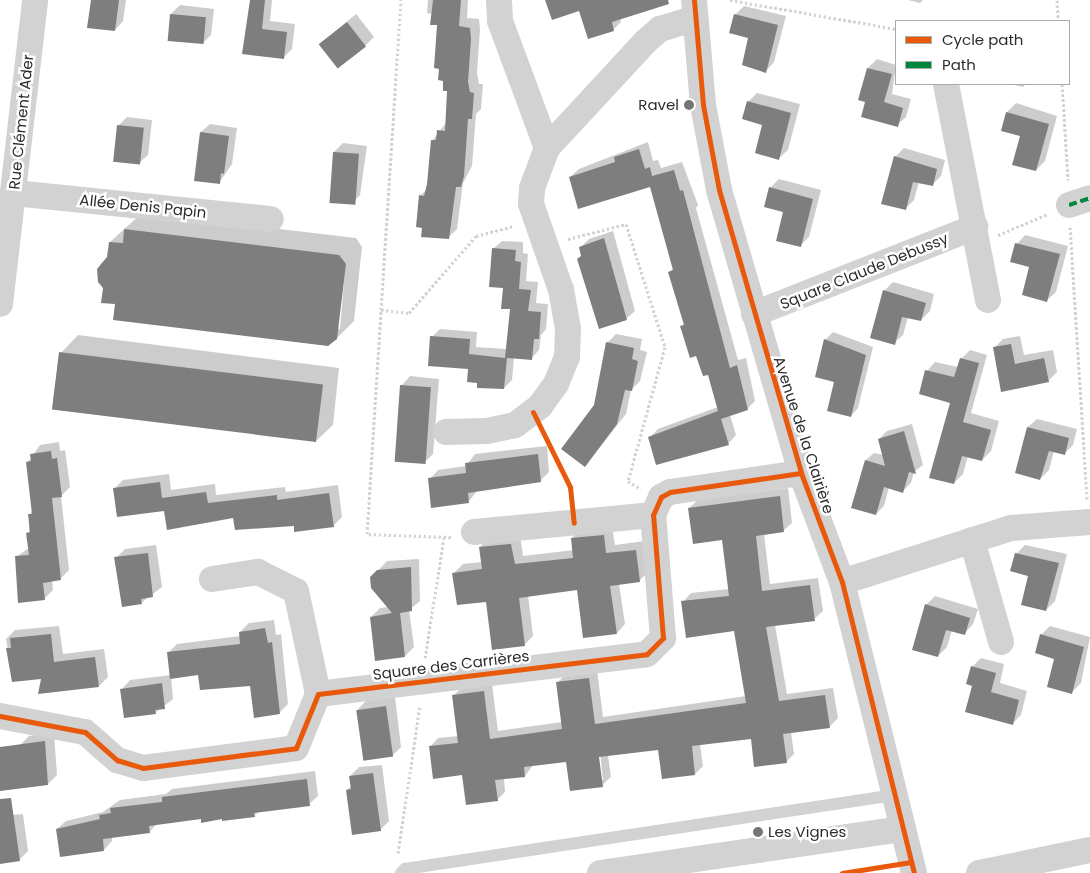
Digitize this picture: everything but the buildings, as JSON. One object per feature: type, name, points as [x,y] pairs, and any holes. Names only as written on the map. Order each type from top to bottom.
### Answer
[{"type":"street","name":"Rue Clément Ader","points":[[0,304],[35,0]]},
{"type":"street","points":[[499,0],[500,21],[546,148]]},
{"type":"street","points":[[446,432],[487,431],[515,425],[540,406],[556,384],[566,357],[568,329],[561,290],[531,204],[532,188],[546,148],[644,42],[660,29],[694,10]]},
{"type":"street","name":"Avenue de la Clairière","points":[[694,10],[703,105],[719,190],[800,473],[842,582],[914,873]]},
{"type":"street","points":[[946,85],[988,300]]},
{"type":"street","name":"Allée Denis Papin","points":[[14,193],[271,219]]},
{"type":"street","name":"Square Claude Debussy","points":[[754,314],[976,235]]},
{"type":"street","points":[[474,532],[656,508],[670,492],[800,473]]},
{"type":"street","name":"Square des Carrières","points":[[318,694],[647,654],[663,638],[656,508]]},
{"type":"street","points":[[842,582],[1011,528],[1089,522]]},
{"type":"street","points":[[972,540],[1001,642]]},
{"type":"street","points":[[0,716],[85,732],[117,760],[143,768],[296,748],[318,694],[296,590],[258,572],[212,580]]},
{"type":"street","points":[[600,873],[904,829]]},
{"type":"street","points":[[979,873],[1090,850]]},
{"type":"lane","points":[[403,871],[895,795]]},
{"type":"path","points":[[401,0],[367,534],[444,538],[474,532]]},
{"type":"path","points":[[730,0],[895,29]]},
{"type":"path","points":[[1057,0],[1058,20]]},
{"type":"path","points":[[1062,85],[1080,201],[1089,522]]},
{"type":"path","points":[[976,235],[1080,201]]},
{"type":"path","points":[[382,310],[409,313],[476,236],[626,224],[665,347],[628,481],[656,508]]},
{"type":"path","points":[[403,871],[397,858],[444,538]]},
{"type":"marked path","points":[[1069,205],[1090,198]]},
{"type":"cycle path","points":[[694,0],[703,105],[719,190],[801,473],[842,582],[914,873]]},
{"type":"cycle path","points":[[533,412],[570,487],[574,523]]},
{"type":"cycle path","points":[[0,716],[85,732],[117,760],[143,768],[296,748],[318,694],[647,654],[663,638],[653,515],[661,497],[670,492],[801,473]]},
{"type":"cycle path","points":[[842,873],[911,862]]},
{"type":"place","name":"Ravel","points":[[689,105]]},
{"type":"place","name":"Les Vignes","points":[[758,832]]}]
